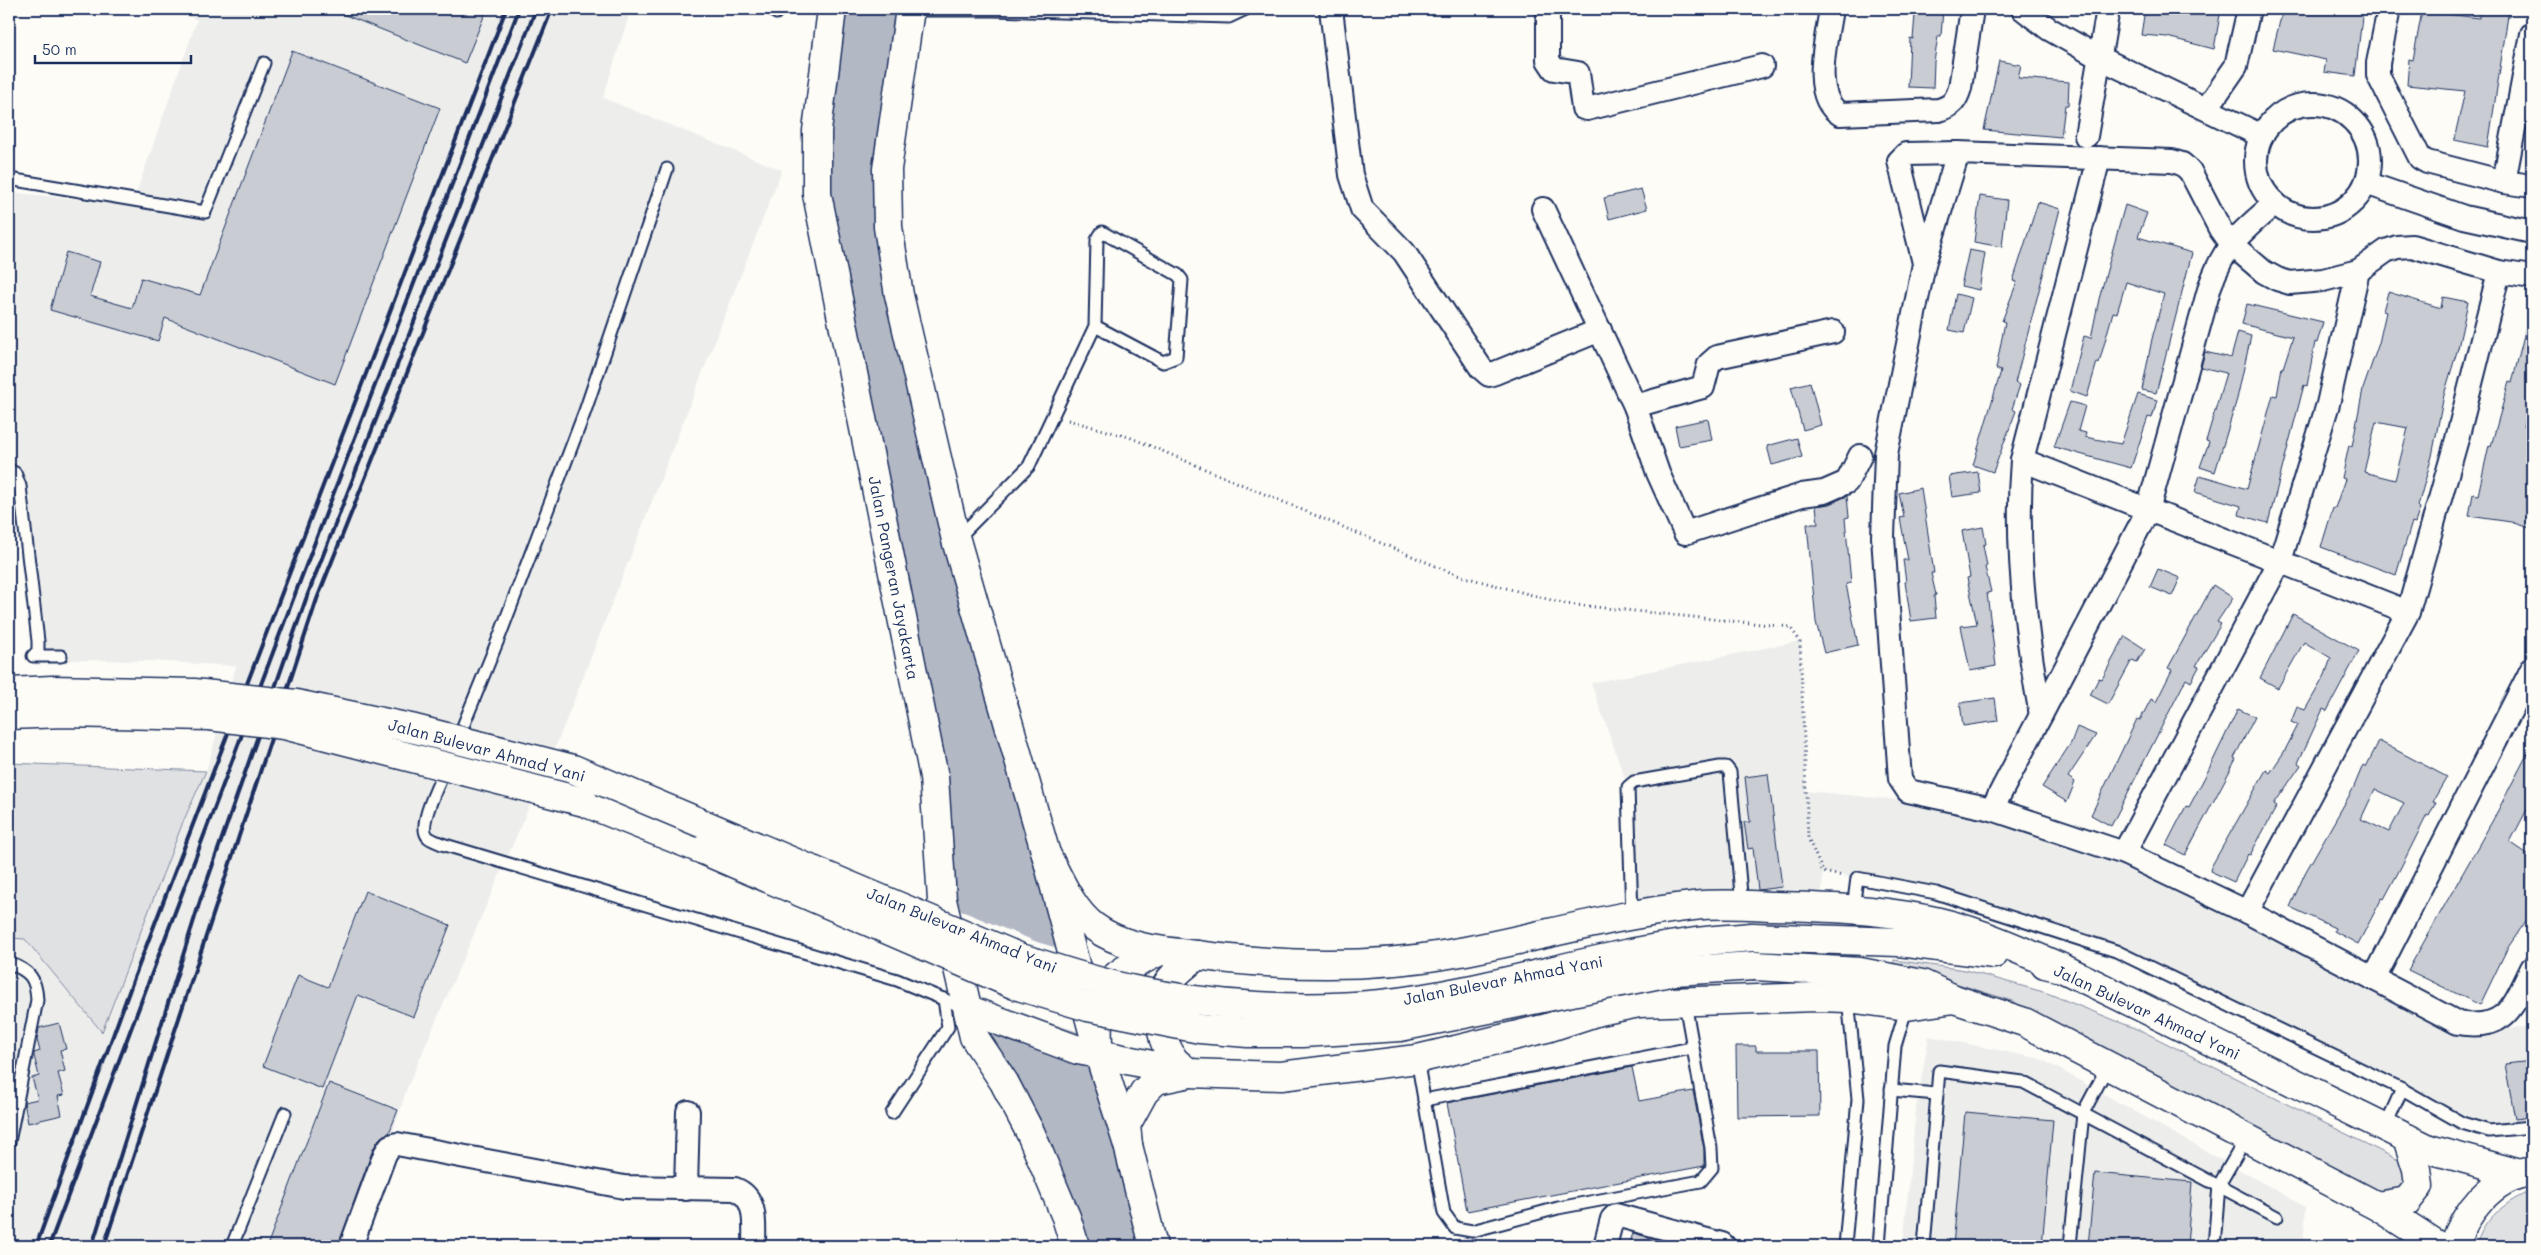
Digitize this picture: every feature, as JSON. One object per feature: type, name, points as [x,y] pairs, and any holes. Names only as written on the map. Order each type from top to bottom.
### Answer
[{"type":"main road","name":"Jalan Pangeran Jayakarta","points":[[832,9],[817,131],[817,194],[934,777],[942,900],[956,1004],[974,1037],[1004,1082],[1030,1134],[1066,1217],[1075,1246]]},
{"type":"main road","points":[[910,10],[887,169],[888,227],[899,295],[956,540],[1046,854],[1089,1052],[1128,1145]]},
{"type":"main road","name":"Jalan Bulevar Ahmad Yani","points":[[9,692],[52,690],[194,693],[296,704],[415,729],[572,769],[1021,958],[1105,983],[1193,1000],[1278,1006],[1381,1004],[1452,994],[1688,943],[1752,937],[1899,942],[1967,949],[2062,968],[2429,1149],[2526,1173]]},
{"type":"main road","name":"Jalan Bulevar Ahmad Yani","points":[[9,715],[64,713],[209,716],[284,725],[584,802],[703,850],[1014,985],[1088,1008],[1200,1029],[1248,1033],[1302,1033],[1400,1027],[1675,971],[1754,966],[1860,972],[1922,984],[1954,999],[2024,1022],[2377,1206],[2439,1246]]},
{"type":"main road","points":[[1046,854],[1075,907],[1091,925],[1110,937],[1160,951],[1270,964],[1359,964],[1401,961],[1448,954],[1695,905],[1742,905],[1853,909],[1926,919],[1994,938],[2062,968]]},
{"type":"main road","points":[[1089,1052],[1106,991],[1117,974],[1160,951]]},
{"type":"main road","points":[[1189,1073],[1172,1058],[1165,1042],[1160,1015],[1162,996],[1171,979],[1197,955]]},
{"type":"main road","points":[[956,1004],[1089,1052],[1189,1073],[1281,1076],[1417,1059],[1547,1028],[1599,1011],[1639,1003],[1732,999],[1848,998],[1906,1006],[1954,999]]},
{"type":"main road","points":[[1153,1246],[1128,1145],[1126,1125],[1144,1092],[1156,1080],[1189,1073]]},
{"type":"main road","points":[[2377,1206],[2407,1201],[2419,1186],[2417,1169],[2396,1133]]},
{"type":"main road","points":[[2454,1246],[2460,1228],[2476,1205],[2496,1186],[2526,1173]]},
{"type":"street","points":[[1330,9],[1351,175],[1362,209],[1404,252],[1481,368],[1488,375],[1495,373],[1600,330]]},
{"type":"street","points":[[1548,9],[1548,60],[1554,69],[1578,73],[1583,108],[1587,109],[1762,66]]},
{"type":"street","points":[[1831,9],[1822,83],[1832,109],[1840,114],[1939,110],[1950,106],[1957,99],[1960,88],[1972,9]]},
{"type":"street","points":[[2023,9],[2049,29],[2100,58],[2262,136]]},
{"type":"street","points":[[2086,136],[2108,9]]},
{"type":"street","points":[[2207,108],[2236,66],[2250,9]]},
{"type":"street","points":[[2389,9],[2378,63],[2378,75],[2420,158],[2427,162],[2504,182],[2532,186]]},
{"type":"street","points":[[2504,182],[2532,34]]},
{"type":"street","points":[[2308,104],[2327,105],[2345,113],[2359,127],[2368,144],[2370,164],[2366,183],[2356,199],[2342,210],[2325,217],[2307,218],[2290,213],[2275,203],[2263,189],[2257,172],[2256,153],[2262,136],[2273,120],[2289,109],[2308,104]]},
{"type":"street","points":[[1958,153],[1924,264],[1892,420],[1886,454],[1882,496],[1883,536],[1900,780],[1908,791],[1992,809],[2124,852],[2247,912],[2458,1023],[2472,1026],[2496,1020],[2509,1012],[2532,968]]},
{"type":"street","points":[[1924,264],[1899,161],[1906,154],[1958,153],[2172,161],[2182,164],[2190,171],[2230,244],[2264,272],[2290,283],[2314,282],[2358,271],[2386,251],[2397,246],[2412,246],[2499,272],[2532,277]]},
{"type":"street","points":[[2041,715],[2031,664],[2023,590],[2018,503],[2022,460],[2099,158]]},
{"type":"street","points":[[2366,183],[2464,217],[2532,232]]},
{"type":"street","points":[[1992,809],[2148,510],[2210,286],[2219,261],[2230,244],[2275,203]]},
{"type":"street","points":[[1543,210],[1635,406],[1658,473],[1685,533],[1802,495],[1824,492],[1847,482],[1860,456]]},
{"type":"street","points":[[2124,852],[2280,561],[2328,404],[2358,271]]},
{"type":"street","points":[[2247,912],[2408,612],[2457,438],[2499,272]]},
{"type":"street","points":[[1635,406],[1703,387],[1710,364],[1717,357],[1833,332]]},
{"type":"street","points":[[2022,460],[2408,612]]},
{"type":"street","points":[[2374,979],[2532,670]]},
{"type":"street","points":[[686,1189],[688,1112]]},
{"type":"street","points":[[351,1246],[386,1154],[390,1146],[396,1144],[624,1187],[735,1189],[744,1192],[749,1199],[754,1219],[754,1246]]},
{"type":"street","points":[[1605,1246],[1612,1219],[1616,1216],[1724,1246]]},
{"type":"lane","points":[[910,10],[1085,11],[1229,17],[1246,9]]},
{"type":"lane","points":[[9,179],[205,212],[264,63]]},
{"type":"lane","points":[[667,168],[585,411],[500,635],[425,818],[424,830],[428,837],[442,844],[897,980],[956,1004],[948,1027],[892,1113]]},
{"type":"lane","points":[[956,540],[1029,466],[1053,416],[1095,326],[1096,240],[1102,232],[1178,275],[1182,280],[1176,357],[1170,361],[1162,362],[1095,326]]},
{"type":"lane","points":[[9,470],[15,473],[20,486],[38,641],[38,651],[33,656],[61,656]]},
{"type":"lane","points":[[1632,916],[1628,787],[1634,782],[1720,767],[1726,767],[1730,772],[1742,905]]},
{"type":"lane","points":[[1853,909],[1857,878],[1936,893],[2116,951],[2402,1089],[2462,1123],[2489,1131],[2532,1127]]},
{"type":"lane","points":[[9,963],[24,969],[32,977],[36,988],[37,1000],[9,1142]]},
{"type":"lane","points":[[1845,1246],[1858,1099],[1848,998]]},
{"type":"lane","points":[[1417,1059],[1444,1213],[1455,1228],[1472,1230],[1558,1208],[1701,1181],[1712,1168],[1711,1148],[1685,1002]]},
{"type":"lane","points":[[1879,1246],[1895,1046],[1906,1006]]},
{"type":"lane","points":[[1424,1100],[1692,1048]]},
{"type":"lane","points":[[2070,1246],[2083,1113],[2108,1066]]},
{"type":"lane","points":[[1924,1246],[1939,1071],[2023,1082],[2277,1217]]},
{"type":"lane","points":[[2396,1133],[2402,1089]]},
{"type":"lane","points":[[1891,1090],[1937,1094]]},
{"type":"lane","points":[[232,1246],[285,1113]]},
{"type":"lane","points":[[2214,1246],[2219,1185],[2246,1138]]},
{"type":"path","points":[[1053,416],[1129,437],[1457,575],[1566,604],[1790,627],[1800,642],[1808,838],[1823,872],[1857,878]]},
{"type":"shaded area","points":[[168,9],[631,9],[603,98],[782,170],[560,736],[407,1088],[357,1246],[9,1246],[9,938],[25,939],[102,1032],[183,822],[206,771],[236,666],[149,661],[77,660],[35,665],[33,656],[38,651],[19,484],[9,470],[9,192],[132,205],[197,20]]},
{"type":"shaded area","points":[[832,9],[910,9],[888,227],[1153,1246],[1075,1246],[974,1037],[817,194]]},
{"type":"shaded area","points":[[1800,641],[1806,791],[1992,809],[2124,853],[2472,1026],[2532,1028],[2532,1127],[2489,1131],[2116,951],[1936,893],[1823,872],[1821,907],[1632,916],[1628,787],[1591,683]]},
{"type":"shaded area","points":[[9,763],[206,771],[183,822],[102,1032],[25,939],[9,938]]},
{"type":"shaded area","points":[[1894,960],[1965,970],[2047,993],[2144,1032],[2406,1164],[2409,1186],[2387,1195],[2012,1001],[1942,979],[1894,967]]},
{"type":"shaded area","points":[[1929,1036],[2041,1059],[2306,1207],[2303,1246],[1903,1246],[1916,1108]]},
{"type":"shaded area","points":[[2532,1191],[2532,1246],[2476,1246],[2484,1227],[2497,1212],[2505,1205]]},
{"type":"pier","points":[[940,902],[1037,942],[1071,952],[1097,1038],[1001,1007],[962,991]]},
{"type":"building","points":[[330,9],[487,9],[465,63]]},
{"type":"building","points":[[1919,9],[1943,9],[1941,36],[1938,36],[1934,62],[1933,88],[1908,87],[1910,38],[1913,39],[1915,15],[1919,15]]},
{"type":"building","points":[[2145,9],[2221,9],[2214,49],[2167,37],[2141,35]]},
{"type":"building","points":[[2283,9],[2363,9],[2355,76],[2324,72],[2326,60],[2273,49]]},
{"type":"building","points":[[2479,9],[2509,9],[2488,147],[2454,140],[2465,91],[2407,85],[2409,59],[2413,60],[2422,11],[2479,18]]},
{"type":"building","points":[[292,51],[440,108],[335,384],[165,318],[158,341],[50,310],[66,252],[100,262],[90,296],[132,308],[141,278],[200,295]]},
{"type":"building","points":[[1999,61],[2021,65],[2018,78],[2069,82],[2068,105],[2065,105],[2061,137],[1984,130]]},
{"type":"building","points":[[1641,189],[1647,209],[1609,219],[1604,198]]},
{"type":"building","points":[[1980,196],[2007,200],[2002,247],[1974,242]]},
{"type":"building","points":[[2038,202],[2060,209],[2015,383],[2020,385],[2012,409],[2016,411],[1993,472],[1973,465],[2001,371],[1996,369],[2005,322],[2002,321],[2017,282],[2013,281]]},
{"type":"building","points":[[2125,205],[2147,213],[2138,237],[2192,253],[2156,393],[2142,390],[2152,339],[2164,294],[2126,282],[2117,313],[2113,312],[2099,363],[2097,362],[2087,397],[2070,391],[2084,336],[2091,338],[2099,299]]},
{"type":"building","points":[[1969,250],[1985,253],[1979,290],[1961,286]]},
{"type":"building","points":[[2388,292],[2441,308],[2443,297],[2468,302],[2458,348],[2444,395],[2432,456],[2418,506],[2420,508],[2415,523],[2412,522],[2396,575],[2321,547],[2333,508],[2335,508],[2345,479],[2342,478],[2349,445],[2352,446],[2363,389],[2379,343],[2386,312],[2383,311]],"holes":[[[2376,422],[2408,428],[2395,480],[2364,472]]]},
{"type":"building","points":[[1956,294],[1972,298],[1964,333],[1949,330]]},
{"type":"building","points":[[2247,304],[2323,322],[2317,343],[2315,342],[2307,386],[2304,385],[2268,523],[2239,515],[2241,506],[2195,492],[2200,475],[2247,489],[2273,395],[2277,396],[2282,367],[2293,337],[2242,324]]},
{"type":"building","points":[[2526,327],[2532,328],[2532,397],[2524,426],[2532,427],[2532,529],[2511,522],[2469,516],[2473,494],[2478,495],[2489,445],[2491,446],[2509,382],[2512,383]]},
{"type":"building","points":[[2238,332],[2251,336],[2237,399],[2215,472],[2200,467],[2209,442],[2206,441],[2226,373],[2201,367],[2205,352],[2231,358]]},
{"type":"building","points":[[1810,382],[1821,425],[1803,430],[1791,387]]},
{"type":"building","points":[[2138,394],[2157,400],[2152,418],[2148,417],[2131,468],[2054,447],[2070,402],[2085,406],[2078,431],[2086,433],[2085,437],[2121,444]]},
{"type":"building","points":[[1708,419],[1712,440],[1679,446],[1675,426]]},
{"type":"building","points":[[1797,438],[1802,457],[1772,465],[1767,446]]},
{"type":"building","points":[[1978,472],[1981,493],[1952,497],[1949,476]]},
{"type":"building","points":[[1921,488],[1934,573],[1931,573],[1936,595],[1934,596],[1936,618],[1911,621],[1903,560],[1908,560],[1900,518],[1904,517],[1899,493]]},
{"type":"building","points":[[1847,496],[1849,517],[1845,518],[1851,583],[1846,584],[1858,645],[1824,653],[1816,622],[1807,524],[1818,524],[1816,506],[1829,504]]},
{"type":"building","points":[[1983,527],[1986,544],[1983,545],[1987,566],[1985,567],[1991,592],[1987,593],[1996,666],[1970,671],[1961,626],[1977,624],[1967,578],[1970,577],[1962,531]]},
{"type":"building","points":[[2158,569],[2180,578],[2172,596],[2150,587]]},
{"type":"building","points":[[2213,585],[2233,598],[2217,622],[2221,624],[2196,666],[2199,667],[2191,682],[2186,679],[2111,826],[2091,815],[2137,719],[2140,720],[2151,699],[2156,702],[2172,670],[2168,668]]},
{"type":"building","points":[[2293,614],[2359,651],[2327,711],[2323,709],[2298,763],[2301,765],[2274,804],[2277,806],[2250,855],[2248,854],[2234,882],[2210,871],[2211,867],[2266,770],[2270,773],[2284,752],[2298,725],[2291,722],[2297,707],[2305,710],[2325,675],[2331,658],[2304,642],[2278,688],[2260,678]]},
{"type":"building","points":[[2125,636],[2145,649],[2137,662],[2132,660],[2108,704],[2090,695],[2099,678],[2102,679]]},
{"type":"building","points":[[1995,698],[1998,721],[1963,726],[1960,703]]},
{"type":"building","points":[[2238,709],[2255,717],[2234,758],[2236,759],[2185,855],[2166,845],[2186,806],[2189,807],[2207,773]]},
{"type":"building","points":[[2077,727],[2096,735],[2068,777],[2075,782],[2067,802],[2042,787],[2071,743]]},
{"type":"building","points":[[2379,741],[2447,777],[2433,801],[2436,802],[2429,816],[2427,815],[2384,899],[2382,898],[2358,944],[2334,931],[2335,928],[2290,907],[2305,873],[2353,789],[2363,765],[2366,767]],"holes":[[[2375,789],[2404,803],[2389,832],[2361,819]]]},
{"type":"building","points":[[2532,745],[2532,800],[2510,842],[2532,857],[2532,912],[2507,949],[2480,1005],[2408,970],[2494,818]]},
{"type":"building","points":[[1768,774],[1782,887],[1758,890],[1753,848],[1748,849],[1744,822],[1750,822],[1745,777]]},
{"type":"building","points":[[365,891],[450,925],[414,1017],[358,995],[322,1089],[263,1066],[298,975],[328,987]]},
{"type":"building","points":[[59,1023],[66,1049],[60,1050],[65,1071],[58,1073],[64,1095],[58,1096],[62,1115],[28,1123],[24,1102],[38,1099],[32,1078],[39,1076],[34,1053],[40,1051],[37,1040],[39,1028]]},
{"type":"building","points":[[1736,1046],[1756,1046],[1756,1051],[1819,1051],[1820,1116],[1737,1117]]},
{"type":"building","points":[[2532,1061],[2532,1117],[2515,1119],[2505,1064]]},
{"type":"building","points":[[1632,1067],[1639,1101],[1693,1091],[1704,1149],[1704,1166],[1467,1211],[1447,1103]]},
{"type":"building","points":[[329,1083],[398,1110],[389,1133],[379,1139],[373,1149],[338,1246],[267,1246]]},
{"type":"building","points":[[1965,1112],[2053,1120],[2042,1246],[1953,1246]]},
{"type":"building","points":[[2095,1173],[2192,1182],[2187,1246],[2088,1246]]},
{"type":"building","points":[[1633,1233],[1680,1246],[1629,1246]]},
{"type":"railway","points":[[36,1246],[134,978],[506,9]]},
{"type":"railway","points":[[49,1246],[292,602],[519,9]]},
{"type":"railway","points":[[92,1246],[200,901],[306,599],[536,9]]},
{"type":"railway","points":[[104,1246],[317,599],[552,9]]}]
